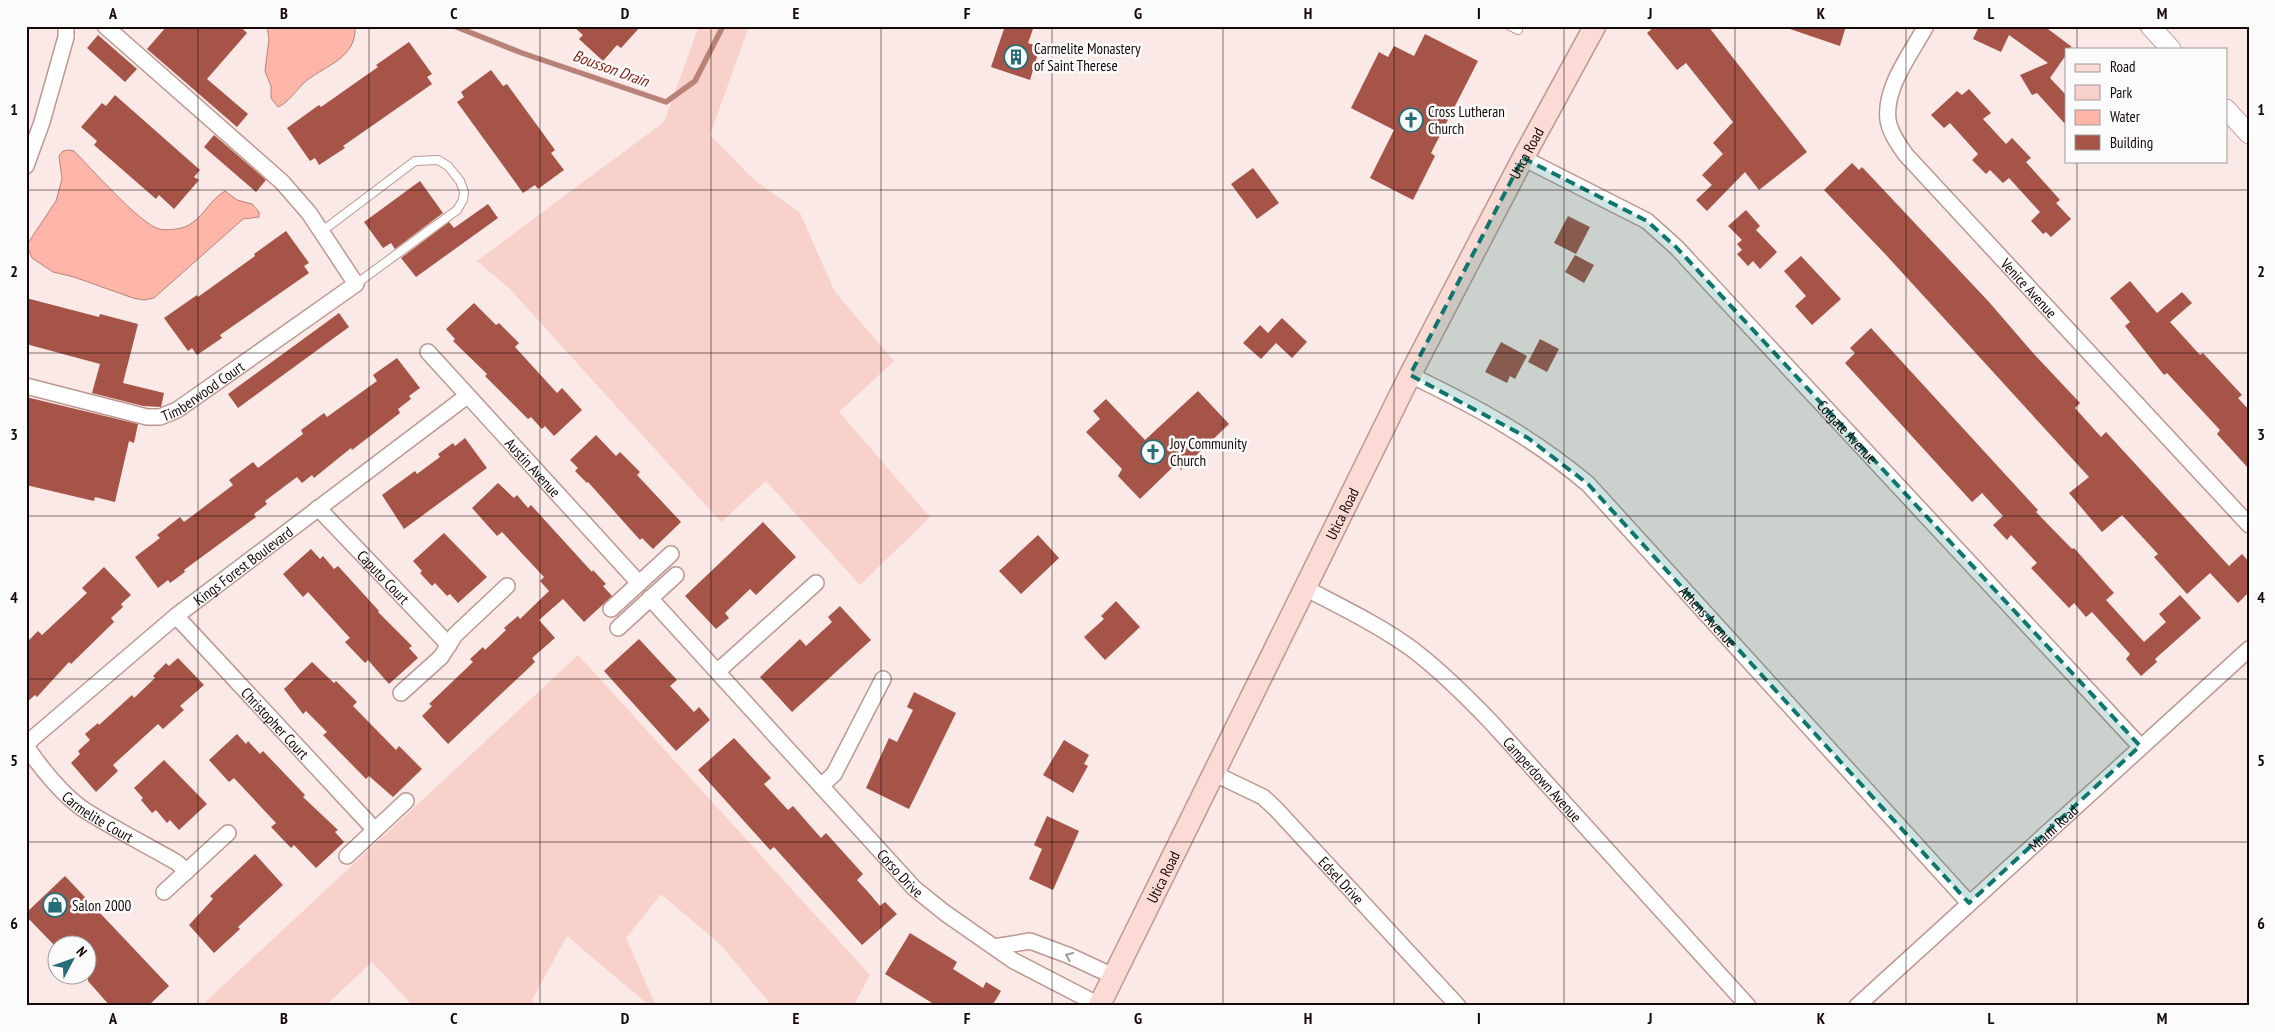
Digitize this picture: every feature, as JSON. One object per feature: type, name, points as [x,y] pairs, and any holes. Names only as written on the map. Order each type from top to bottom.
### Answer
[{"type":"main road","name":"Utica Road","points":[[1099,1005],[1410,375],[1523,158],[1595,26]]},
{"type":"street","points":[[26,166],[42,122],[66,37],[66,26]]},
{"type":"street","points":[[105,26],[282,182],[321,232],[356,284]]},
{"type":"street","name":"Venice Avenue","points":[[1926,26],[1895,82],[1889,101],[1888,121],[1895,140],[1906,155],[2249,525]]},
{"type":"street","points":[[2150,26],[2170,48]]},
{"type":"street","points":[[2228,111],[2249,134]]},
{"type":"street","name":"Colgate Avenue","points":[[1523,158],[1646,221],[1676,247],[2140,746]]},
{"type":"street","name":"Timberwood Court","points":[[26,386],[147,417],[160,416],[177,410],[356,284]]},
{"type":"street","name":"Austin Avenue","points":[[428,352],[639,583]]},
{"type":"street","name":"Athens Avenue","points":[[1410,375],[1479,408],[1528,438],[1556,457],[1588,484],[1968,903]]},
{"type":"street","name":"Kings Forest Boulevard","points":[[26,745],[176,616],[450,411],[467,396]]},
{"type":"street","name":"Caputo Court","points":[[318,508],[449,645]]},
{"type":"street","points":[[611,609],[671,554]]},
{"type":"street","points":[[618,628],[676,575]]},
{"type":"street","points":[[718,671],[816,583]]},
{"type":"street","points":[[401,693],[440,657],[455,635],[507,586]]},
{"type":"street","name":"Camperdown Avenue","points":[[1305,588],[1370,623],[1411,648],[1450,680],[1491,722],[1748,1006]]},
{"type":"street","name":"Corso Drive","points":[[650,598],[914,888],[945,913],[1014,961],[1099,1005]]},
{"type":"street","name":"Christopher Court","points":[[176,616],[375,830]]},
{"type":"street","name":"Miami Road","points":[[1857,1006],[2140,746],[2249,649]]},
{"type":"street","points":[[821,786],[834,774],[883,679]]},
{"type":"street","name":"Carmelite Court","points":[[26,745],[35,759],[85,811],[176,862],[187,871]]},
{"type":"street","name":"Edsel Drive","points":[[1213,773],[1263,797],[1276,809],[1458,1006]]},
{"type":"street","points":[[347,856],[406,801]]},
{"type":"street","points":[[164,892],[228,834]]},
{"type":"street","points":[[994,946],[1030,941],[1070,956],[1113,976]]},
{"type":"lane","points":[[1510,26],[1518,30]]},
{"type":"lane","name":"Timberwood Court","points":[[321,232],[415,161],[438,160],[448,166],[460,182],[464,192],[463,200],[457,210],[356,284]]},
{"type":"highlighted area","points":[[1523,158],[1647,221],[1676,247],[2140,746],[1969,903],[1588,484],[1528,438],[1410,375]]},
{"type":"green space","points":[[699,26],[749,26],[710,135],[753,179],[800,213],[835,292],[894,361],[839,412],[930,517],[860,585],[766,481],[721,522],[509,288],[477,261],[664,122]]},
{"type":"green space","points":[[578,655],[870,975],[853,1006],[772,1006],[721,945],[661,894],[626,938],[656,1006],[650,1006],[567,936],[532,1000],[537,1006],[413,1006],[372,962],[325,1006],[201,1006]]},
{"type":"water","points":[[267,26],[355,26],[351,46],[346,53],[339,60],[306,81],[289,99],[278,107],[271,98],[271,86],[265,71],[269,39]]},
{"type":"water","points":[[63,151],[74,151],[140,217],[159,229],[176,229],[189,225],[225,191],[237,200],[252,204],[259,212],[259,217],[243,219],[154,298],[144,300],[133,298],[74,277],[53,272],[32,258],[28,243],[56,201],[62,179],[59,156]]},
{"type":"building","points":[[167,26],[240,26],[247,33],[207,79],[248,114],[237,127],[147,49]]},
{"type":"building","points":[[573,26],[641,26],[621,48],[617,45],[603,61],[579,39],[583,35]]},
{"type":"building","name":"Carmelite Monastery of Saint Therese","points":[[1005,26],[1034,26],[1028,43],[1040,47],[1030,80],[991,67]]},
{"type":"building","points":[[1655,26],[1708,26],[1807,152],[1759,190],[1745,172],[1707,211],[1696,200],[1712,185],[1702,175],[1723,154],[1713,143],[1733,122],[1686,63],[1677,70],[1647,33]]},
{"type":"building","points":[[1791,26],[1846,26],[1840,46],[1790,29]]},
{"type":"building","points":[[1979,26],[2044,26],[2072,47],[2065,48],[2065,56],[2050,78],[2065,94],[2065,124],[2037,93],[2032,95],[2020,75],[2048,63],[2009,35],[2001,52],[1973,39]]},
{"type":"building","name":"Cross Lutheran Church","points":[[1425,34],[1478,61],[1431,153],[1435,156],[1413,200],[1370,178],[1394,130],[1351,108],[1379,52],[1388,57],[1394,46],[1414,56]]},
{"type":"building","points":[[98,35],[137,69],[125,82],[87,48]]},
{"type":"building","points":[[409,42],[432,74],[427,77],[432,84],[319,165],[315,158],[310,161],[287,128],[378,67],[376,65]]},
{"type":"building","points":[[491,70],[503,86],[507,84],[555,150],[551,153],[564,170],[538,189],[535,185],[523,193],[457,102],[464,97],[461,92]]},
{"type":"building","points":[[1969,89],[1991,113],[1983,119],[2006,144],[2012,138],[2031,158],[2026,162],[2060,200],[2056,203],[2071,219],[2051,237],[2046,232],[2043,234],[2031,221],[2040,212],[2009,178],[2003,183],[1990,170],[1986,174],[1972,160],[1978,154],[1950,123],[1944,128],[1931,115],[1957,91],[1962,95]]},
{"type":"building","points":[[115,95],[200,170],[194,177],[199,180],[174,209],[159,195],[156,199],[94,145],[97,141],[81,127],[102,103],[106,106]]},
{"type":"building","points":[[214,135],[266,180],[256,192],[204,147]]},
{"type":"building","points":[[1852,163],[1859,170],[1862,167],[1989,302],[2080,403],[2075,408],[2101,437],[2106,432],[2229,566],[2242,554],[2249,562],[2249,592],[2238,603],[2210,573],[2187,594],[2154,557],[2158,554],[2122,515],[2102,532],[2069,493],[2089,477],[1887,256],[1824,190]]},
{"type":"building","points":[[1253,168],[1279,203],[1257,219],[1231,184]]},
{"type":"building","points":[[420,181],[443,213],[395,249],[391,243],[383,248],[364,222]]},
{"type":"building","points":[[488,204],[498,218],[416,277],[401,258],[449,222],[454,228]]},
{"type":"building","points":[[1746,210],[1760,226],[1756,230],[1777,252],[1760,269],[1753,261],[1748,266],[1737,254],[1742,250],[1737,244],[1742,240],[1728,226]]},
{"type":"building","points":[[1568,216],[1590,227],[1576,254],[1554,243]]},
{"type":"building","points":[[286,231],[309,263],[304,266],[309,273],[220,335],[222,338],[197,355],[192,348],[188,351],[164,318],[197,295],[198,297]]},
{"type":"building","points":[[1575,255],[1594,265],[1584,283],[1565,272]]},
{"type":"building","points":[[1801,256],[1841,299],[1812,325],[1795,306],[1806,296],[1784,271]]},
{"type":"building","points":[[2130,281],[2157,313],[2182,292],[2192,303],[2170,322],[2200,355],[2203,353],[2242,395],[2238,398],[2249,410],[2249,469],[2217,434],[2220,430],[2167,373],[2164,375],[2125,326],[2130,322],[2110,298]]},
{"type":"building","points":[[26,298],[99,317],[100,314],[138,324],[123,383],[164,393],[161,407],[143,406],[92,393],[100,364],[26,344]]},
{"type":"building","points":[[474,303],[496,325],[499,323],[519,343],[515,347],[557,393],[562,388],[582,410],[554,436],[545,426],[542,429],[531,417],[528,419],[485,376],[487,374],[453,341],[455,339],[446,329]]},
{"type":"building","points":[[339,313],[349,327],[238,408],[228,394]]},
{"type":"building","points":[[1282,318],[1307,342],[1292,358],[1276,343],[1261,359],[1243,343],[1260,325],[1268,333]]},
{"type":"building","points":[[1871,328],[2038,510],[2036,512],[2072,549],[2074,548],[2114,593],[2106,600],[2144,642],[2166,622],[2159,614],[2180,595],[2201,618],[2155,659],[2157,662],[2141,676],[2126,659],[2130,654],[2092,612],[2086,617],[2074,603],[2069,608],[2031,568],[2037,563],[2011,535],[2007,540],[1993,525],[2003,516],[1982,493],[1972,502],[1845,363],[1855,353],[1850,348]]},
{"type":"building","points":[[1540,339],[1559,349],[1547,372],[1528,362]]},
{"type":"building","points":[[1501,342],[1527,356],[1515,379],[1510,376],[1507,383],[1485,372]]},
{"type":"building","points":[[397,358],[420,388],[409,396],[411,399],[398,409],[400,413],[352,450],[351,448],[314,478],[312,475],[302,483],[297,477],[265,501],[267,504],[254,514],[256,517],[184,570],[185,572],[170,583],[168,580],[158,588],[135,557],[160,538],[157,535],[180,517],[184,522],[233,485],[229,480],[253,462],[258,468],[303,434],[301,430],[324,413],[327,417],[377,381],[373,375]]},
{"type":"building","name":"Joy Community Church","points":[[1198,391],[1229,424],[1181,470],[1176,464],[1140,499],[1118,476],[1122,469],[1086,432],[1100,419],[1093,411],[1106,399],[1145,440]]},
{"type":"building","points":[[26,397],[138,424],[134,443],[129,441],[115,502],[95,497],[94,501],[26,485]]},
{"type":"building","points":[[596,435],[616,456],[620,452],[640,472],[637,475],[681,522],[653,549],[642,538],[640,540],[588,482],[575,471],[578,468],[570,460]]},
{"type":"building","points":[[465,438],[487,468],[404,529],[382,495],[415,471],[417,474],[440,457],[438,454],[453,443],[455,446]]},
{"type":"building","points":[[498,483],[514,498],[517,495],[528,508],[531,505],[592,572],[593,570],[606,584],[603,586],[612,596],[584,622],[563,599],[539,620],[555,638],[532,658],[535,662],[448,744],[422,716],[432,706],[429,704],[473,662],[470,659],[483,647],[485,650],[506,630],[504,628],[518,616],[520,619],[549,591],[540,581],[544,577],[502,532],[497,536],[472,508]]},
{"type":"building","points":[[763,522],[796,557],[756,595],[750,589],[725,613],[729,618],[716,629],[685,596]]},
{"type":"building","points":[[444,533],[487,577],[458,603],[450,594],[447,596],[435,583],[432,586],[420,573],[422,571],[413,561]]},
{"type":"building","points":[[1038,535],[1059,558],[1021,594],[999,571]]},
{"type":"building","points":[[311,549],[320,559],[323,556],[334,569],[338,566],[378,612],[412,646],[409,648],[418,658],[389,684],[368,660],[365,663],[345,642],[350,638],[308,592],[303,597],[283,574]]},
{"type":"building","points":[[104,567],[131,595],[121,604],[123,607],[111,618],[114,622],[71,664],[69,662],[37,697],[35,695],[26,703],[26,643],[38,631],[42,635],[87,593],[82,588]]},
{"type":"building","points":[[1116,601],[1140,627],[1105,660],[1084,637],[1104,619],[1101,616]]},
{"type":"building","points":[[840,606],[871,640],[792,712],[760,677],[800,639],[806,646],[832,622],[828,617]]},
{"type":"building","points":[[639,639],[677,680],[670,686],[694,712],[699,707],[710,720],[676,751],[604,671]]},
{"type":"building","points":[[178,658],[204,685],[180,706],[184,710],[163,729],[158,724],[113,765],[118,771],[96,792],[71,763],[80,754],[78,751],[90,740],[85,734],[98,723],[99,725],[132,695],[134,698],[155,678],[153,676],[166,663],[169,666]]},
{"type":"building","points":[[312,662],[334,683],[336,681],[357,702],[353,706],[396,750],[399,746],[422,769],[393,797],[369,776],[366,779],[323,735],[327,732],[306,711],[303,714],[284,689]]},
{"type":"building","points":[[914,692],[956,713],[909,809],[866,788],[889,738],[897,742],[913,710],[907,707]]},
{"type":"building","points":[[237,734],[246,744],[248,741],[260,754],[263,751],[305,795],[303,797],[338,830],[335,832],[344,842],[316,868],[294,845],[291,848],[271,827],[276,823],[234,778],[229,782],[209,760]]},
{"type":"building","points":[[734,738],[771,778],[764,784],[788,810],[793,806],[821,838],[826,833],[863,874],[857,880],[880,906],[885,902],[897,914],[862,945],[774,847],[770,850],[698,770]]},
{"type":"building","points":[[1064,740],[1089,755],[1084,764],[1088,766],[1073,793],[1043,775]]},
{"type":"building","points":[[164,760],[207,804],[179,830],[170,820],[167,823],[156,810],[152,813],[134,788]]},
{"type":"building","points":[[1047,816],[1079,831],[1053,890],[1029,879],[1042,849],[1034,845]]},
{"type":"building","points":[[255,854],[283,885],[238,927],[240,929],[214,953],[189,925],[213,899],[210,896]]},
{"type":"building","points":[[65,876],[169,986],[148,1006],[110,1006],[91,984],[98,984],[98,934],[48,934],[48,939],[26,916],[26,913]]},
{"type":"building","points":[[910,933],[957,962],[953,969],[983,988],[986,982],[1001,991],[992,1006],[937,1006],[885,974]]},
{"type":"waterway","name":"Bousson Drain","points":[[454,26],[522,53],[666,102],[695,81],[723,26]]},
{"type":"place","name":"Carmelite Monastery of Saint Therese","points":[[1016,57]]},
{"type":"place","name":"Cross Lutheran Church","points":[[1411,120]]},
{"type":"place","name":"Joy Community Church","points":[[1153,452]]},
{"type":"place","name":"Salon 2000","points":[[55,905]]}]
